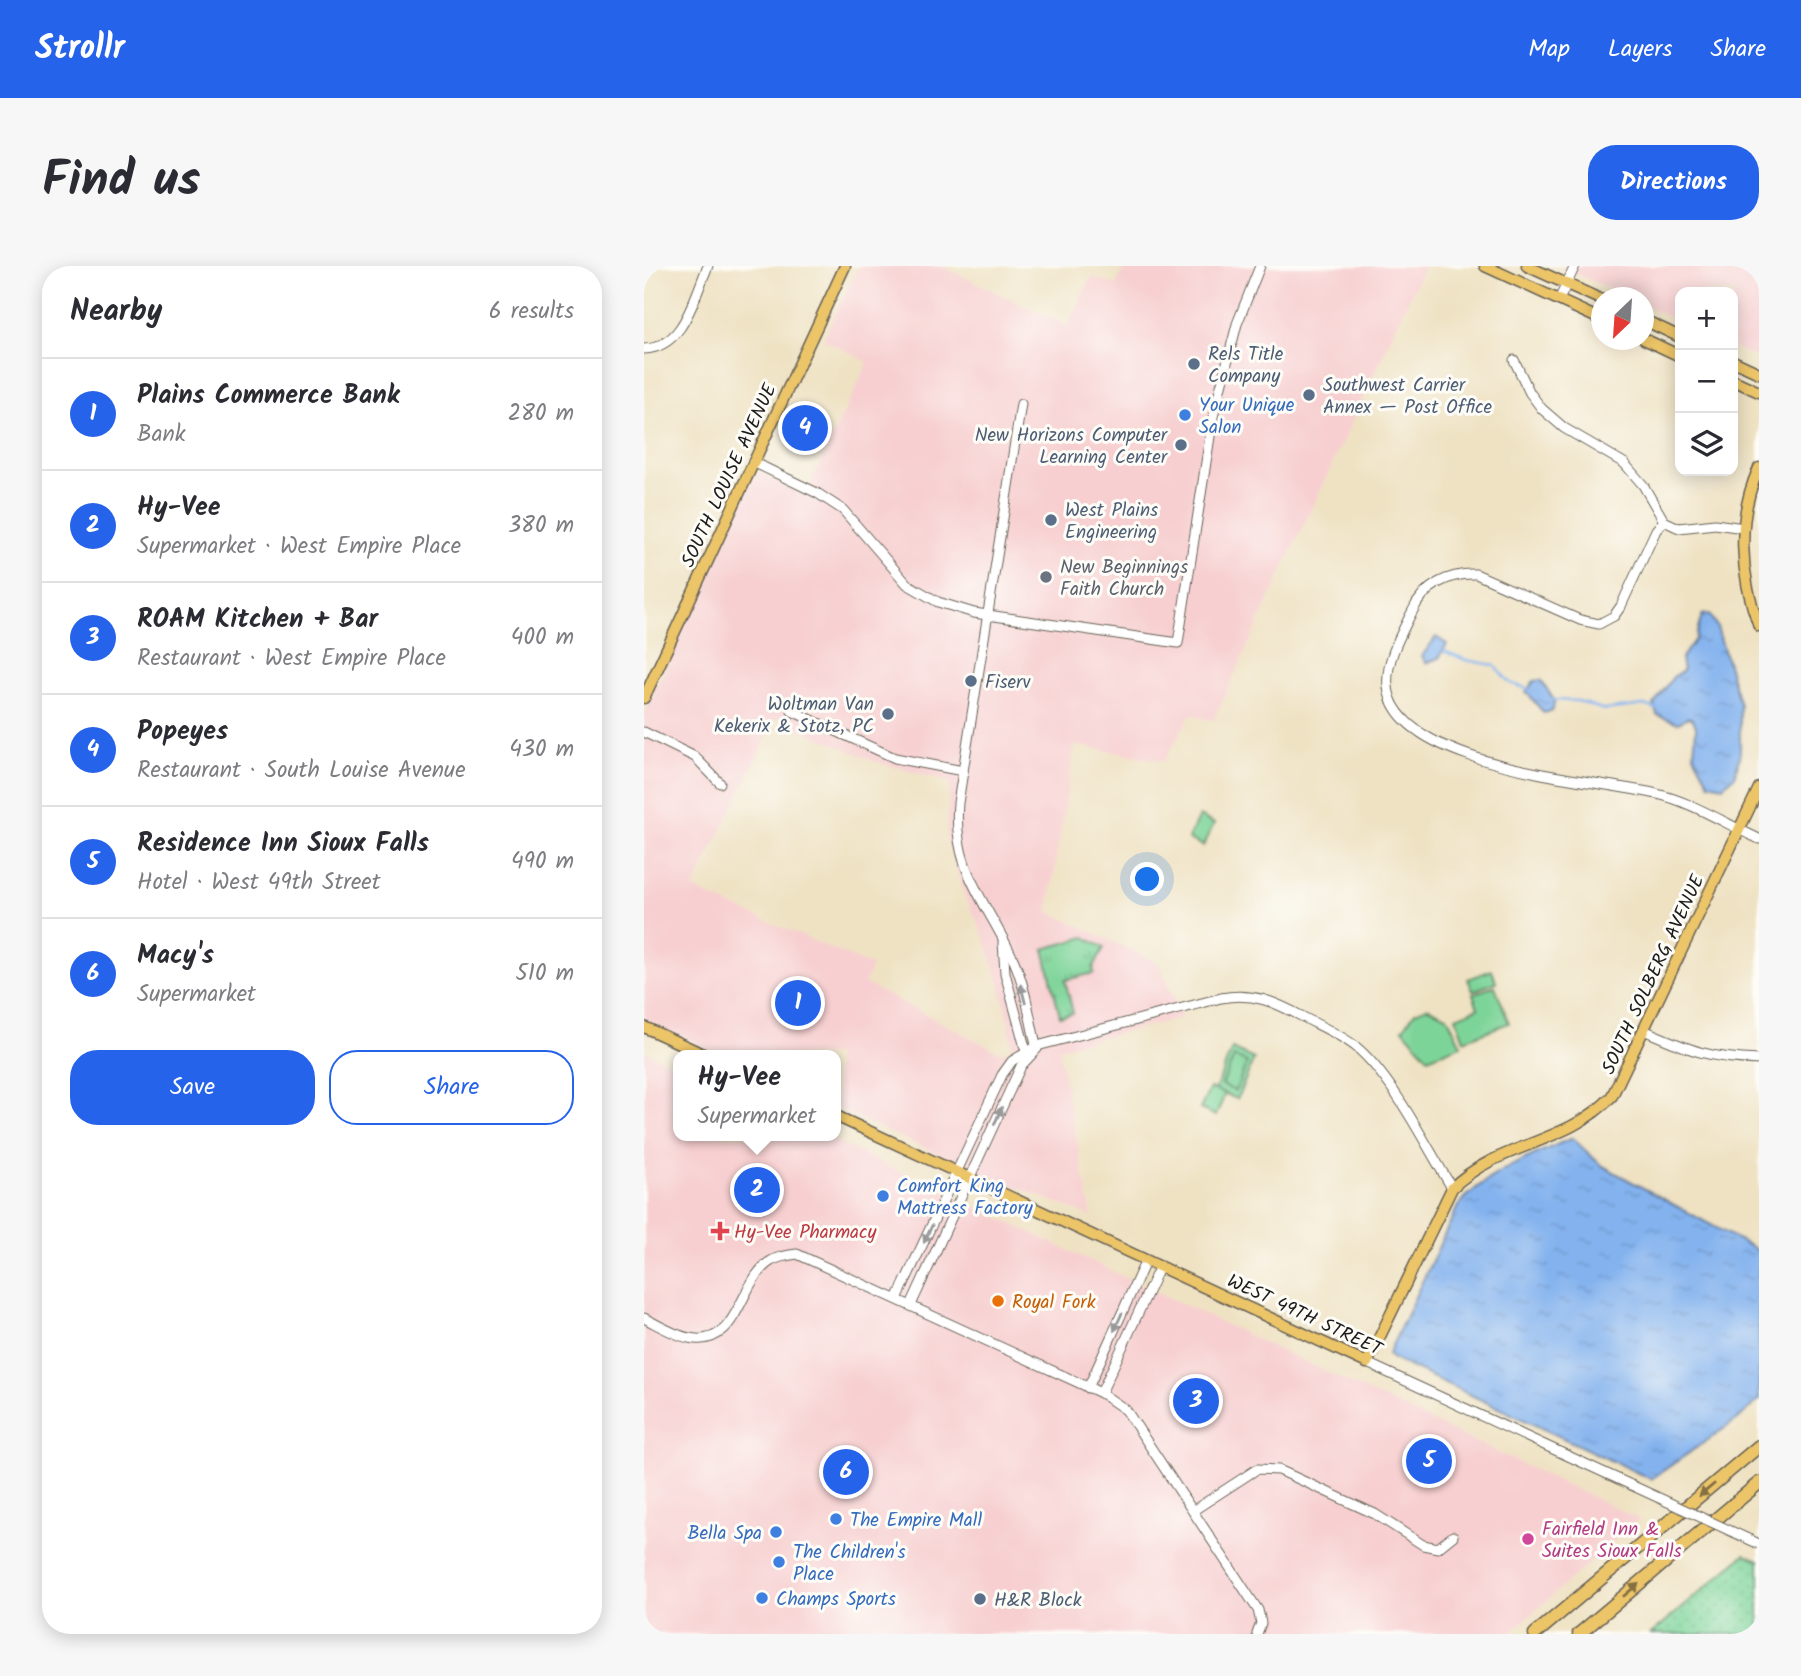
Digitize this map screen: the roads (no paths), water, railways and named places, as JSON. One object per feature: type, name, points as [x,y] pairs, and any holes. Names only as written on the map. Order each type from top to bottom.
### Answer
[{"type":"highway","points":[[1535,1634],[1759,1446]]},
{"type":"highway","points":[[1579,1634],[1759,1483]]},
{"type":"main road","name":"SOUTH LOUISE AVENUE","points":[[644,698],[845,266]]},
{"type":"main road","points":[[1485,266],[1591,315]]},
{"type":"main road","points":[[1527,266],[1591,295]]},
{"type":"main road","points":[[1654,325],[1675,335]]},
{"type":"main road","points":[[1654,344],[1675,354]]},
{"type":"main road","points":[[1738,362],[1759,373]]},
{"type":"main road","points":[[1738,382],[1759,392]]},
{"type":"main road","points":[[1759,468],[1750,492],[1744,528],[1743,558],[1749,597],[1759,626]]},
{"type":"main road","name":"SOUTH SOLBERG AVENUE","points":[[1367,1363],[1452,1188],[1465,1175],[1486,1162],[1573,1127],[1594,1115],[1612,1096],[1646,1031],[1759,788]]},
{"type":"main road","points":[[644,1027],[694,1050]]},
{"type":"main road","name":"WEST 49TH STREET","points":[[841,1118],[1367,1363]]},
{"type":"street","points":[[644,349],[662,348],[677,334],[708,266]]},
{"type":"street","points":[[753,462],[817,493],[843,510],[898,575],[919,592],[955,608],[1178,643],[1213,417],[1237,324],[1260,266]]},
{"type":"street","points":[[1559,300],[1575,266]]},
{"type":"street","points":[[1514,360],[1530,393],[1542,409],[1564,428],[1624,463],[1643,485],[1664,521],[1679,528],[1715,524],[1744,528]]},
{"type":"street","points":[[1021,404],[956,820],[958,846],[965,872],[992,915],[1017,969],[1040,1047]]},
{"type":"street","points":[[1664,521],[1656,530],[1617,612],[1599,624],[1580,620],[1476,574],[1460,574],[1435,584],[1414,607],[1390,660],[1387,678],[1389,695],[1398,715],[1413,728],[1481,760],[1524,772],[1654,793],[1759,839]]},
{"type":"street","points":[[792,711],[895,758],[962,771]]},
{"type":"street","points":[[644,732],[695,757],[720,783]]},
{"type":"street","points":[[911,1305],[1026,1054],[1005,973],[1003,941]]},
{"type":"street","points":[[897,1299],[1002,1075],[1012,1061],[1040,1047],[1221,998],[1244,995],[1266,999],[1334,1032],[1361,1051],[1392,1090],[1452,1188]]},
{"type":"street","points":[[1646,1031],[1697,1053],[1716,1058],[1759,1060]]},
{"type":"street","points":[[644,1318],[686,1338],[701,1340],[717,1336],[728,1326],[758,1273],[771,1261],[797,1254],[1101,1394],[1126,1410],[1194,1510],[1258,1610],[1261,1623],[1257,1634]]},
{"type":"street","points":[[1088,1388],[1146,1259]]},
{"type":"street","points":[[1101,1394],[1160,1266]]},
{"type":"street","name":"WEST 49TH STREET","points":[[1367,1363],[1759,1544]]},
{"type":"street","points":[[1194,1510],[1257,1469],[1265,1468],[1279,1471],[1375,1514],[1423,1545],[1438,1548],[1453,1536]]},
{"type":"water","points":[[1709,614],[1717,627],[1740,705],[1740,752],[1735,776],[1723,786],[1709,783],[1694,755],[1696,727],[1693,719],[1688,717],[1678,723],[1657,715],[1654,704],[1673,677],[1683,671],[1681,659],[1695,639],[1702,615]]},
{"type":"water","points":[[1436,637],[1447,644],[1439,658],[1426,663],[1422,656]]},
{"type":"water","points":[[1541,680],[1554,700],[1553,710],[1544,713],[1526,692],[1534,681]]},
{"type":"water","points":[[1572,1138],[1601,1165],[1759,1251],[1759,1400],[1738,1419],[1651,1479],[1393,1359],[1388,1354],[1458,1206],[1496,1174]]},
{"type":"waterway","points":[[1444,651],[1466,660],[1494,665],[1510,683],[1528,689]]},
{"type":"waterway","points":[[1554,700],[1578,701],[1604,710],[1644,705],[1656,709]]},
{"type":"place","name":"Rels Title Company","points":[[1194,364]]},
{"type":"place","name":"Southwest Carrier Annex — Post Office","points":[[1309,395]]},
{"type":"place","name":"Your Unique Salon","points":[[1185,415]]},
{"type":"place","name":"Popeyes","points":[[805,428]]},
{"type":"place","name":"New Horizons Computer Learning Center","points":[[1181,445]]},
{"type":"place","name":"West Plains Engineering","points":[[1051,520]]},
{"type":"place","name":"New Beginnings Faith Church","points":[[1046,577]]},
{"type":"place","name":"Fiserv","points":[[971,681]]},
{"type":"place","name":"Woltman Van Kekerix & Stotz, PC","points":[[888,714]]},
{"type":"place","name":"Plains Commerce Bank","points":[[798,1003]]},
{"type":"place","name":"Hy-Vee","points":[[757,1190]]},
{"type":"place","name":"Comfort King Mattress Factory","points":[[883,1196]]},
{"type":"place","name":"Hy-Vee Pharmacy","points":[[720,1231]]},
{"type":"place","name":"Royal Fork","points":[[998,1301]]},
{"type":"place","name":"ROAM Kitchen + Bar","points":[[1196,1401]]},
{"type":"place","name":"Residence Inn Sioux Falls","points":[[1429,1461]]},
{"type":"place","name":"Macy's","points":[[846,1472]]},
{"type":"place","name":"The Empire Mall","points":[[836,1519]]},
{"type":"place","name":"Bella Spa","points":[[776,1532]]},
{"type":"place","name":"Fairfield Inn & Suites Sioux Falls","points":[[1528,1539]]},
{"type":"place","name":"The Children's Place","points":[[779,1562]]},
{"type":"place","name":"Champs Sports","points":[[762,1598]]},
{"type":"place","name":"H&R Block","points":[[980,1599]]}]
